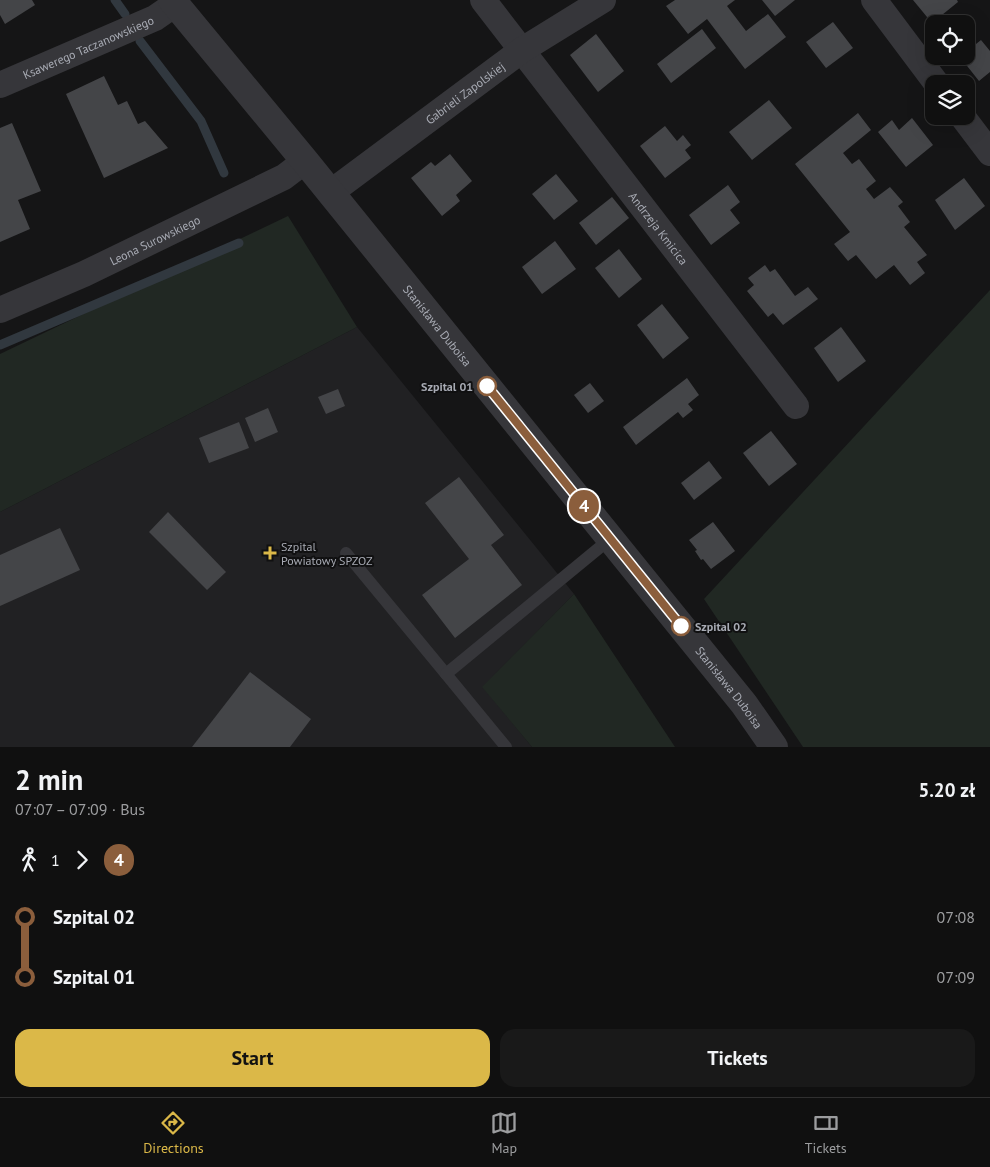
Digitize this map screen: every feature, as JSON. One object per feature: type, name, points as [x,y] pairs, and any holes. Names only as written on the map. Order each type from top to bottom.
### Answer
[{"type":"street","name":"Andrzeja Kmicica","points":[[483,0],[796,406]]},
{"type":"street","name":"Gabrieli Zapolskiej","points":[[330,192],[522,50],[602,0]]},
{"type":"street","points":[[874,0],[930,75]]},
{"type":"street","name":"Ksawerego Taczanowskiego","points":[[0,85],[155,18],[174,2]]},
{"type":"street","name":"Stanisława Duboisa","points":[[174,2],[306,161],[744,704],[774,747]]},
{"type":"street","points":[[969,125],[990,153]]},
{"type":"street","name":"Leona Surowskiego","points":[[0,310],[84,274],[284,177],[306,161]]},
{"type":"lane","points":[[446,674],[610,539]]},
{"type":"lane","points":[[346,553],[506,747]]},
{"type":"shaded area","points":[[288,216],[357,327],[0,512],[0,354]]},
{"type":"shaded area","points":[[990,290],[990,747],[803,747],[704,599]]},
{"type":"shaded area","name":"Szpital Powiatowy SPZOZ","points":[[357,327],[574,594],[483,687],[532,747],[0,747],[0,512]]},
{"type":"shaded area","points":[[574,594],[675,747],[532,747],[482,687]]},
{"type":"building","points":[[0,0],[32,0],[35,5],[5,24],[0,15]]},
{"type":"building","points":[[675,0],[735,0],[727,6],[746,31],[768,14],[786,37],[745,69],[707,19],[688,34],[666,6]]},
{"type":"building","points":[[762,0],[795,0],[775,16]]},
{"type":"building","points":[[913,0],[957,0],[958,2],[942,15],[925,15]]},
{"type":"building","points":[[833,22],[853,48],[826,68],[806,42]]},
{"type":"building","points":[[702,29],[716,48],[671,83],[657,64]]},
{"type":"building","points":[[596,34],[624,71],[598,92],[570,55]]},
{"type":"building","points":[[981,40],[990,51],[990,72],[979,81],[966,65],[975,65],[975,45]]},
{"type":"building","points":[[104,76],[118,105],[127,101],[138,124],[145,121],[168,148],[104,178],[66,94]]},
{"type":"building","points":[[769,100],[792,128],[752,160],[729,132]]},
{"type":"building","points":[[858,113],[871,130],[843,153],[852,164],[859,159],[876,181],[866,189],[874,199],[890,187],[903,202],[898,206],[910,222],[904,227],[927,255],[917,262],[925,273],[910,285],[894,265],[876,279],[856,255],[848,261],[834,244],[850,232],[795,164]]},
{"type":"building","points":[[912,118],[933,145],[906,167],[878,132],[892,120],[899,130]]},
{"type":"building","points":[[12,123],[41,191],[18,200],[30,229],[0,242],[0,128]]},
{"type":"building","points":[[665,126],[677,141],[683,135],[691,145],[685,150],[691,158],[665,178],[640,146]]},
{"type":"building","points":[[450,154],[472,181],[456,195],[460,201],[442,216],[411,178],[431,162],[435,166]]},
{"type":"building","points":[[556,174],[578,201],[554,220],[532,194]]},
{"type":"building","points":[[964,178],[985,206],[955,230],[935,200]]},
{"type":"building","points":[[728,185],[740,202],[730,210],[740,223],[711,245],[689,215]]},
{"type":"building","points":[[612,197],[629,218],[596,245],[579,223]]},
{"type":"building","points":[[555,241],[576,269],[542,294],[522,267]]},
{"type":"building","points":[[619,249],[642,279],[619,298],[595,268]]},
{"type":"building","points":[[765,265],[770,272],[775,269],[795,296],[808,287],[818,299],[783,325],[773,313],[768,317],[747,291],[754,285],[748,278]]},
{"type":"building","points":[[662,304],[689,338],[663,359],[637,325]]},
{"type":"building","points":[[841,327],[866,361],[838,382],[814,348]]},
{"type":"building","points":[[687,378],[699,395],[688,404],[693,410],[683,418],[678,412],[636,445],[623,427]]},
{"type":"building","points":[[590,383],[604,401],[588,413],[574,395]]},
{"type":"building","points":[[338,389],[345,406],[326,414],[318,397]]},
{"type":"building","points":[[268,408],[278,432],[255,442],[245,418]]},
{"type":"building","points":[[239,422],[249,448],[209,463],[199,438]]},
{"type":"building","points":[[771,431],[797,464],[769,486],[743,453]]},
{"type":"building","points":[[709,461],[722,478],[694,500],[681,483]]},
{"type":"building","points":[[459,477],[504,535],[491,545],[522,585],[455,638],[422,595],[469,559],[425,503]]},
{"type":"building","points":[[168,512],[226,572],[207,590],[149,532]]},
{"type":"building","points":[[713,522],[735,551],[711,569],[703,559],[701,560],[695,551],[697,550],[689,540]]},
{"type":"building","points":[[60,528],[80,570],[0,606],[0,555]]},
{"type":"building","points":[[250,672],[311,719],[290,747],[192,747]]},
{"type":"waterway","points":[[115,0],[125,14]]},
{"type":"waterway","points":[[140,41],[201,121],[224,173]]},
{"type":"waterway","points":[[0,345],[239,243]]},
{"type":"bus line","name":"4","points":[[487,386],[681,626]]},
{"type":"place","name":"Szpital 01","points":[[487,386]]},
{"type":"place","name":"Szpital Powiatowy SPZOZ","points":[[270,553]]},
{"type":"place","name":"Szpital 02","points":[[681,626]]}]
